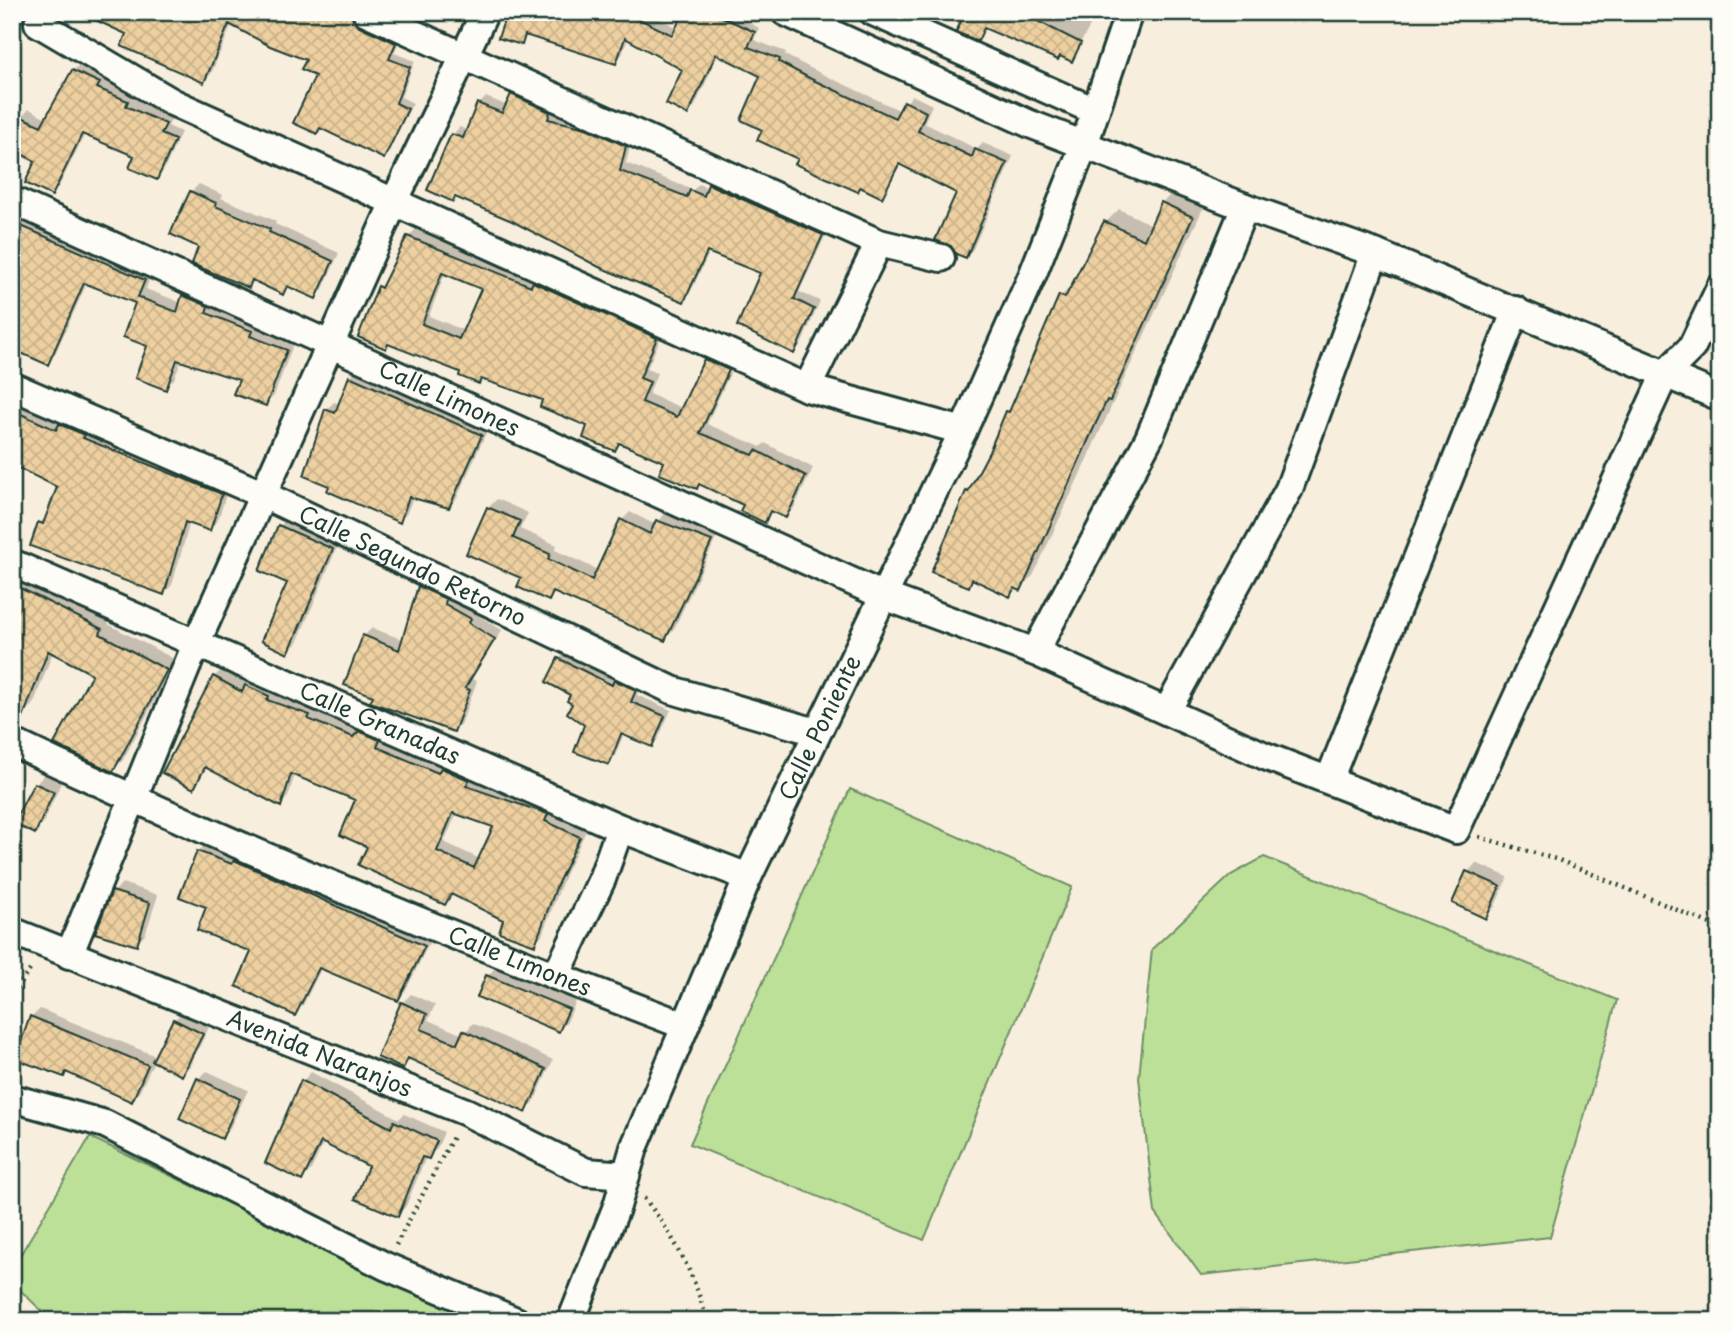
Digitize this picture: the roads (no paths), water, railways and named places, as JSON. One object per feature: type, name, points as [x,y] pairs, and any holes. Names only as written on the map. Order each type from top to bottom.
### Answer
[{"type":"street","points":[[366,12],[879,243],[941,258]]},
{"type":"street","points":[[69,955],[196,644],[395,200],[485,12]]},
{"type":"street","points":[[785,12],[1089,129]]},
{"type":"street","points":[[873,12],[1089,129],[1245,207],[1375,253],[1720,397]]},
{"type":"street","name":"Calle Poniente","points":[[571,1321],[683,1025],[748,877],[963,431],[1032,276],[1089,129],[1129,12]]},
{"type":"street","points":[[38,23],[172,102],[395,200],[807,388],[963,431]]},
{"type":"street","name":"Calle Limones","points":[[12,200],[884,596],[1035,652],[1329,780],[1456,830],[1665,374]]},
{"type":"street","points":[[1035,652],[1149,438],[1245,207]]},
{"type":"street","points":[[807,388],[879,243]]},
{"type":"street","points":[[1167,711],[1290,489],[1375,253]]},
{"type":"street","points":[[1665,374],[1692,347],[1720,288]]},
{"type":"street","points":[[1329,780],[1516,310]]},
{"type":"street","name":"Calle Segundo Retorno","points":[[12,386],[264,495],[672,690],[816,733]]},
{"type":"street","name":"Calle Granadas","points":[[12,563],[620,828],[748,877]]},
{"type":"street","name":"Calle Limones","points":[[12,742],[132,799],[556,976],[683,1025]]},
{"type":"street","points":[[556,976],[602,879],[620,828]]},
{"type":"street","name":"Avenida Naranjos","points":[[12,931],[466,1112],[586,1172],[626,1175]]},
{"type":"street","points":[[12,1098],[105,1124],[385,1266],[516,1321]]}]
